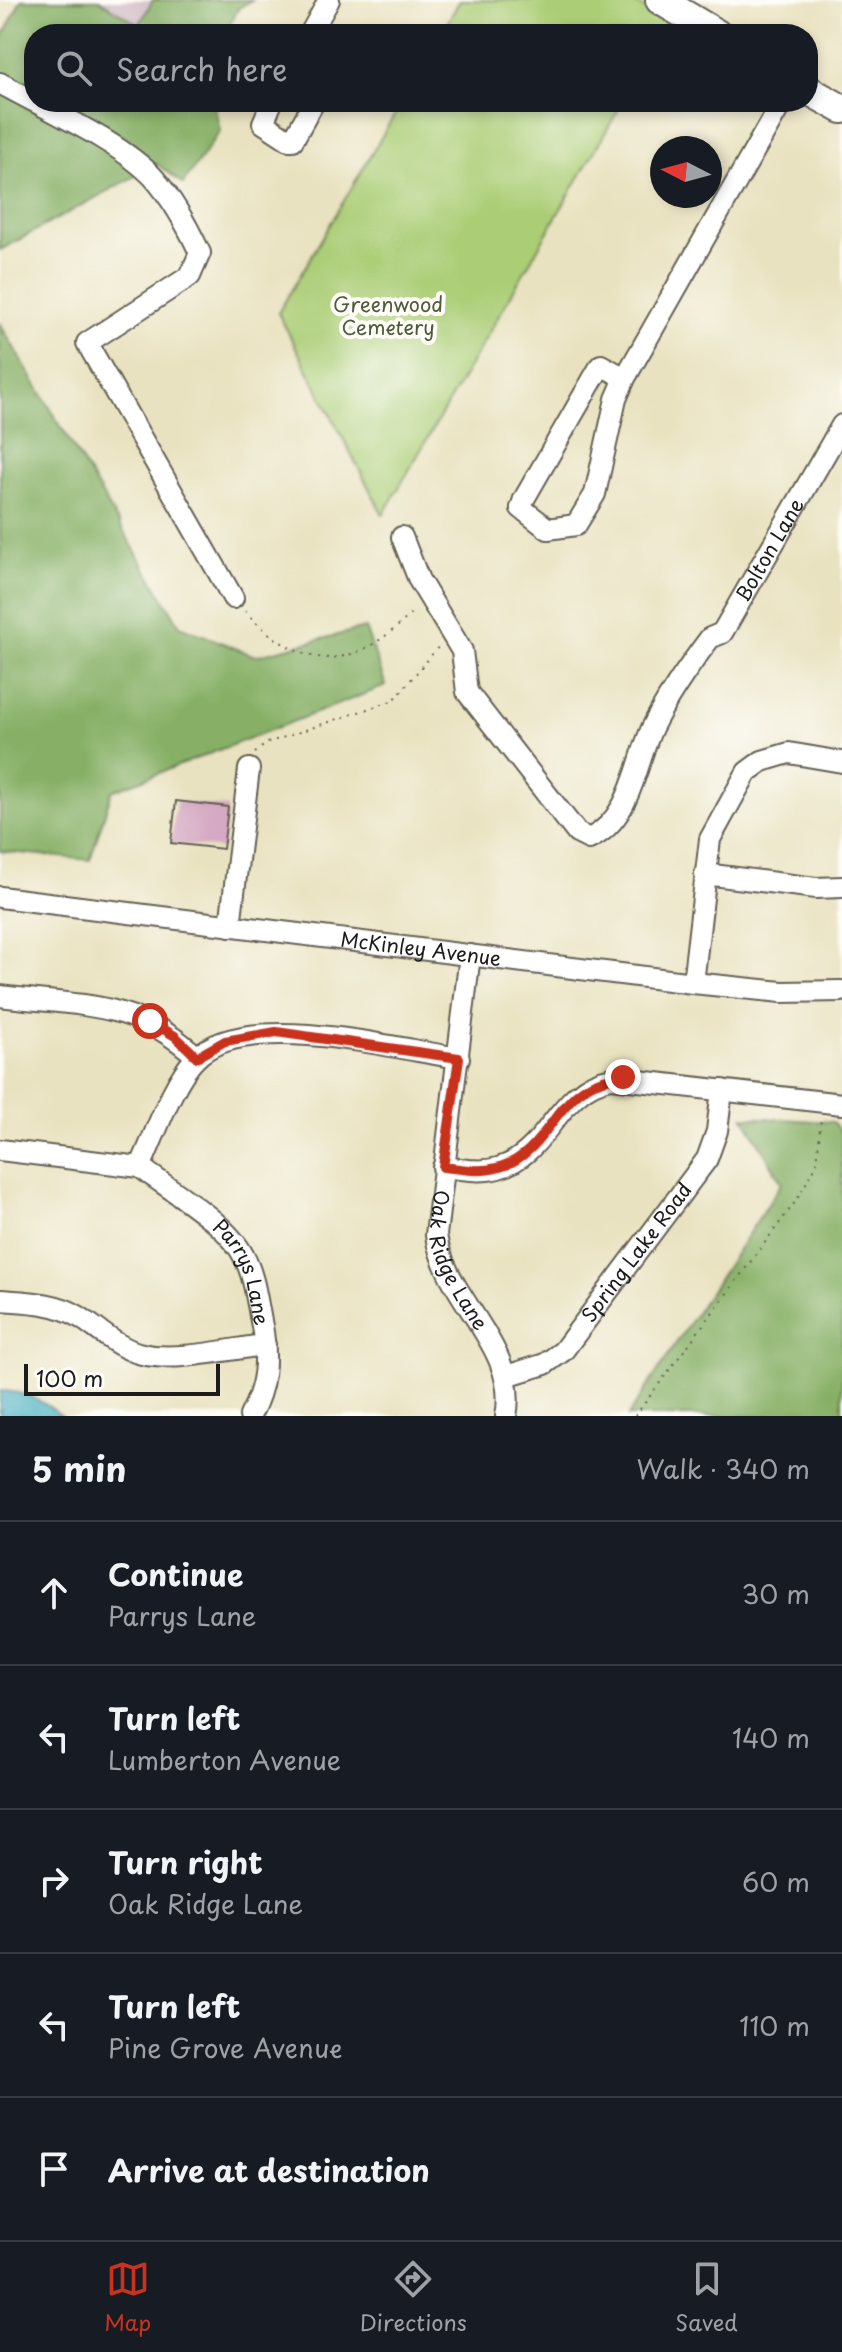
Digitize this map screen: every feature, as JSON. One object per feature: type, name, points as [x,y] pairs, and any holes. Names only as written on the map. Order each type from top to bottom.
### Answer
[{"type":"highway","points":[[660,0],[700,24]]},
{"type":"highway","points":[[818,96],[842,109]]},
{"type":"street","points":[[318,24],[329,0]]},
{"type":"street","points":[[0,83],[24,97]]},
{"type":"street","points":[[51,112],[130,157],[154,178],[187,225],[200,253],[190,276],[87,343],[233,598]]},
{"type":"street","points":[[268,112],[263,123],[289,140],[293,140],[308,112]]},
{"type":"street","points":[[625,378],[601,365],[524,499],[521,508],[525,514],[548,529],[576,525],[595,494],[616,399],[625,378],[776,112]]},
{"type":"street","name":"Bolton Lane","points":[[445,621],[462,651],[467,692],[577,833],[589,839],[613,820],[640,769],[651,731],[664,707],[710,638],[722,633],[842,425]]},
{"type":"street","points":[[402,537],[429,596],[445,621]]},
{"type":"street","points":[[693,983],[705,874],[714,829],[747,772],[762,761],[789,753],[842,762]]},
{"type":"street","points":[[230,926],[249,769]]},
{"type":"street","points":[[705,874],[816,888],[842,887]]},
{"type":"street","name":"McKinley Avenue","points":[[0,897],[693,983],[782,992],[842,991]]},
{"type":"street","name":"Oak Ridge Lane","points":[[470,955],[436,1227],[441,1256],[506,1376],[506,1416]]},
{"type":"street","points":[[0,996],[127,1012],[175,1036],[197,1057]]},
{"type":"street","points":[[0,1150],[140,1167],[184,1075],[197,1057],[225,1041],[276,1032],[459,1058]]},
{"type":"street","points":[[443,1167],[487,1170],[517,1159],[574,1094],[601,1079],[623,1077],[842,1104]]},
{"type":"street","name":"Spring Lake Road","points":[[506,1376],[550,1361],[586,1322],[707,1159],[717,1131],[722,1090]]},
{"type":"street","name":"Parrys Lane","points":[[140,1167],[224,1231],[243,1253],[252,1276],[265,1345],[266,1372],[260,1398],[250,1416]]},
{"type":"street","points":[[0,1300],[56,1307],[76,1314],[121,1346],[141,1354],[159,1356],[265,1345]]},
{"type":"path","points":[[233,598],[250,616],[302,652],[336,660],[378,644],[429,596]]},
{"type":"path","points":[[249,769],[258,749],[267,743],[401,695],[437,651],[445,621]]},
{"type":"path","points":[[635,1416],[796,1201],[817,1164],[821,1115]]},
{"type":"shaded area","points":[[99,0],[153,0],[137,24]]},
{"type":"green space","points":[[21,0],[99,0],[137,24],[24,24],[24,112],[216,112],[220,131],[183,184],[157,164],[0,250],[0,43]]},
{"type":"green space","points":[[153,0],[252,0],[239,8],[230,24],[140,24]]},
{"type":"green space","points":[[460,0],[630,0],[668,23],[667,24],[447,24]]},
{"type":"green space","name":"Greenwood Cemetery","points":[[396,112],[617,112],[383,515],[278,313]]},
{"type":"green space","points":[[0,324],[180,626],[255,656],[365,628],[386,686],[112,791],[90,860],[0,851]]},
{"type":"green space","points":[[744,1117],[833,1122],[842,1135],[842,1416],[628,1416],[782,1183]]},
{"type":"water","points":[[0,1391],[33,1398],[62,1416],[0,1416]]},
{"type":"building","points":[[176,801],[228,807],[223,849],[171,843]]},
{"type":"route","points":[[150,1021],[175,1036],[197,1057],[225,1041],[248,1034],[276,1032],[459,1058],[443,1167],[487,1170],[509,1164],[526,1153],[574,1094],[601,1079],[623,1077]]}]
